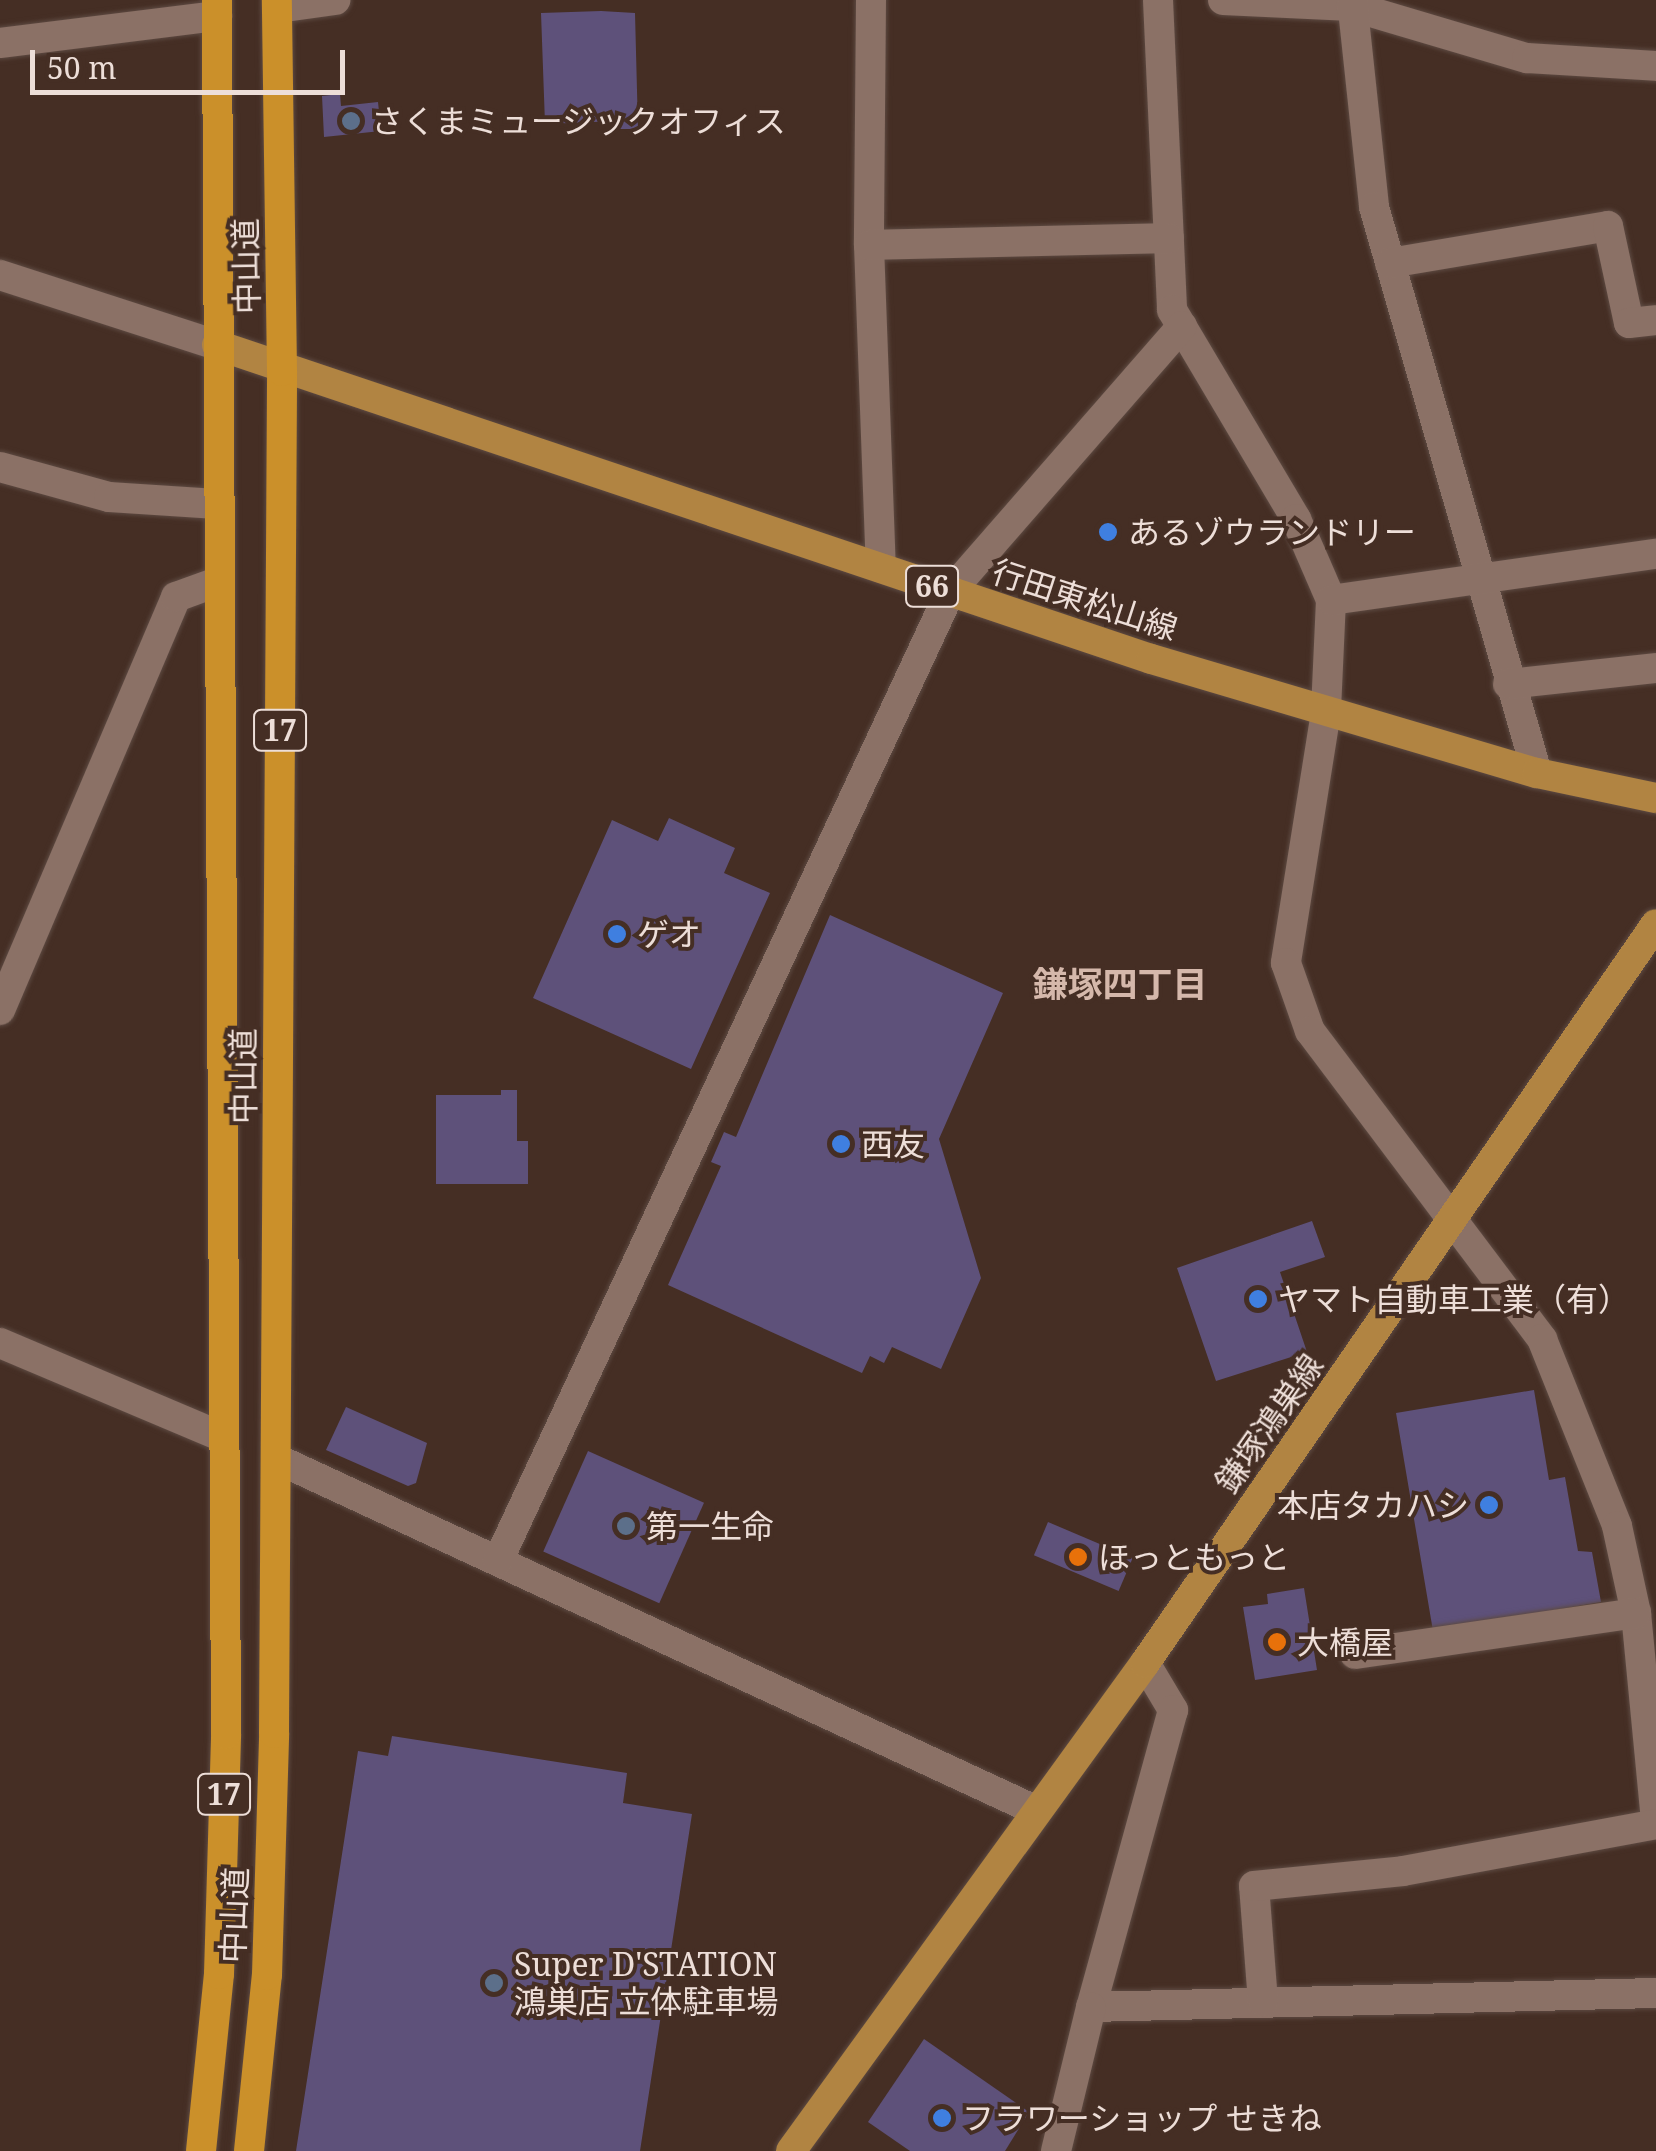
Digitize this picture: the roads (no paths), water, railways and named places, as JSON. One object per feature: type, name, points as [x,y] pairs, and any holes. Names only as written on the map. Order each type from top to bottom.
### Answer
[{"type":"highway","name":"中山道","points":[[249,2151],[267,1976],[276,1459],[282,371],[278,4]]},
{"type":"highway","name":"中山道","points":[[200,2151],[219,1974],[224,1437],[217,8]]},
{"type":"main road","name":"行田東松山線","points":[[217,345],[282,371],[1326,712],[1537,773],[1656,798]]},
{"type":"main road","name":"鎌塚鴻巣線","points":[[791,2151],[1035,1810],[1146,1663],[1656,924]]},
{"type":"street","points":[[278,4],[335,0]]},
{"type":"street","points":[[871,0],[869,245],[881,568]]},
{"type":"street","points":[[1158,0],[1172,310],[1296,519],[1331,600],[1326,712],[1286,963],[1310,1031],[1455,1215],[1542,1338],[1617,1526],[1636,1613],[1656,1822],[1402,1871],[1254,1886],[1263,2002]]},
{"type":"street","points":[[1223,0],[1352,3],[1527,58],[1656,66]]},
{"type":"street","points":[[1352,3],[1374,208],[1483,578],[1508,684],[1537,773]]},
{"type":"street","points":[[0,43],[217,8]]},
{"type":"street","points":[[1390,263],[1608,226],[1629,323],[1656,320]]},
{"type":"street","points":[[869,245],[1169,238]]},
{"type":"street","points":[[0,276],[217,345]]},
{"type":"street","points":[[498,1561],[950,592],[1182,326]]},
{"type":"street","points":[[0,467],[109,497],[217,504]]},
{"type":"street","points":[[1331,600],[1656,554]]},
{"type":"street","points":[[0,1010],[176,598],[217,582]]},
{"type":"street","points":[[1508,684],[1656,668]]},
{"type":"street","points":[[0,1343],[224,1437]]},
{"type":"street","points":[[276,1459],[1035,1810]]},
{"type":"street","points":[[1355,1654],[1636,1613]]},
{"type":"street","points":[[1056,2151],[1090,2007],[1173,1710],[1146,1663]]},
{"type":"street","points":[[1090,2007],[1656,1994]]},
{"type":"place","name":"さくまミュージックオフィス","points":[[351,121]]},
{"type":"place","name":"あるゾウランドリー","points":[[1108,532]]},
{"type":"place","name":"ゲオ","points":[[617,934]]},
{"type":"place","name":"西友","points":[[841,1144]]},
{"type":"place","name":"ヤマト自動車工業（有）","points":[[1258,1299]]},
{"type":"place","name":"本店タカハシ","points":[[1489,1505]]},
{"type":"place","name":"第一生命","points":[[626,1526]]},
{"type":"place","name":"ほっともっと","points":[[1078,1557]]},
{"type":"place","name":"大橋屋","points":[[1277,1642]]},
{"type":"place","name":"Super D'STATION 鴻巣店 立体駐車場","points":[[494,1983]]},
{"type":"place","name":"フラワーショップ せきね","points":[[942,2118]]},
{"type":"district","name":"鎌塚四丁目","points":[[1120,984]]}]
